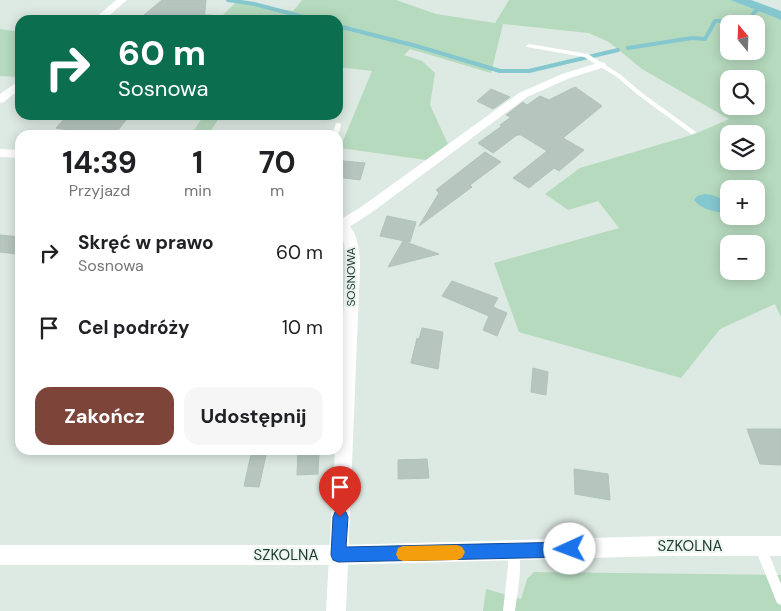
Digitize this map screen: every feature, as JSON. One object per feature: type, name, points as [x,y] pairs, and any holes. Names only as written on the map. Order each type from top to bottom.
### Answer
[{"type":"street","points":[[104,15],[122,0]]},
{"type":"street","name":"SOSNOWA","points":[[343,222],[366,210],[523,95],[566,76],[593,59]]},
{"type":"street","points":[[0,100],[15,87]]},
{"type":"street","points":[[0,153],[15,154]]},
{"type":"street","name":"SOSNOWA","points":[[336,611],[353,268],[353,245],[343,230]]},
{"type":"street","name":"SZKOLNA","points":[[0,555],[338,555],[664,546],[781,546]]},
{"type":"lane","points":[[529,46],[593,59],[693,132]]},
{"type":"lane","points":[[336,130],[338,125]]},
{"type":"lane","points":[[760,546],[781,599]]},
{"type":"lane","points":[[509,611],[514,566],[512,551]]},
{"type":"green space","points":[[302,0],[396,0],[436,14],[495,23],[509,0],[730,0],[781,20],[781,317],[775,304],[720,329],[681,378],[519,332],[494,263],[619,228],[598,201],[568,210],[545,194],[580,168],[695,134],[729,119],[722,115],[765,115],[765,70],[720,70],[720,114],[642,69],[609,42],[589,33],[503,24],[491,73],[410,49],[404,55],[422,61],[435,73],[430,105],[448,144],[426,160],[343,148],[343,141],[372,71],[343,68],[343,15],[223,15],[235,3],[293,11]]},
{"type":"green space","points":[[197,13],[214,15],[195,15]]},
{"type":"green space","points":[[0,29],[15,31],[15,77],[0,76]]},
{"type":"green space","points":[[201,120],[218,120],[211,130],[194,130]]},
{"type":"green space","points":[[534,572],[781,575],[781,611],[483,611],[486,589],[521,599],[527,579]]},
{"type":"water","points":[[730,0],[751,0],[781,11],[781,20]]},
{"type":"water","points":[[705,194],[720,199],[720,212],[705,208],[697,203],[694,200],[697,196]]},
{"type":"building","points":[[162,0],[206,0],[204,15],[144,15]]},
{"type":"building","points":[[575,87],[602,106],[563,138],[584,150],[559,171],[554,168],[529,188],[513,178],[547,151],[521,135],[517,135],[493,153],[478,143],[502,126],[500,125],[511,117],[506,115],[523,102],[527,105],[540,96],[549,100]]},
{"type":"building","points":[[491,89],[510,97],[493,109],[477,101]]},
{"type":"building","points":[[63,120],[126,120],[118,130],[69,130],[56,128]]},
{"type":"building","points":[[485,152],[501,162],[470,185],[472,187],[419,226],[439,193],[436,190]]},
{"type":"building","points":[[343,161],[365,163],[360,180],[343,178]]},
{"type":"building","points":[[387,216],[416,222],[410,242],[380,236]]},
{"type":"building","points":[[0,235],[15,236],[15,254],[0,252]]},
{"type":"building","points":[[403,241],[439,254],[388,267]]},
{"type":"building","points":[[452,281],[498,298],[493,307],[507,313],[497,336],[483,330],[489,316],[442,296]]},
{"type":"building","points":[[422,328],[443,332],[438,369],[411,363],[417,338],[419,339]]},
{"type":"building","points":[[533,368],[548,372],[546,395],[531,392]]},
{"type":"building","points":[[747,429],[781,429],[781,465],[760,464]]},
{"type":"building","points":[[251,455],[266,455],[259,487],[244,486]]},
{"type":"building","points":[[298,455],[319,455],[318,474],[297,475]]},
{"type":"building","points":[[427,459],[429,478],[398,479],[398,460]]},
{"type":"building","points":[[574,469],[608,474],[610,500],[575,494]]},
{"type":"waterway","points":[[228,0],[254,4],[296,15]]},
{"type":"waterway","points":[[753,14],[759,8]]},
{"type":"waterway","points":[[628,48],[692,38],[705,39],[715,21],[720,21]]},
{"type":"waterway","points":[[343,27],[420,47],[500,71],[529,71],[618,50]]},
{"type":"slow traffic","points":[[403,554],[457,552]]},
{"type":"route","points":[[340,517],[338,555],[570,549]]}]
